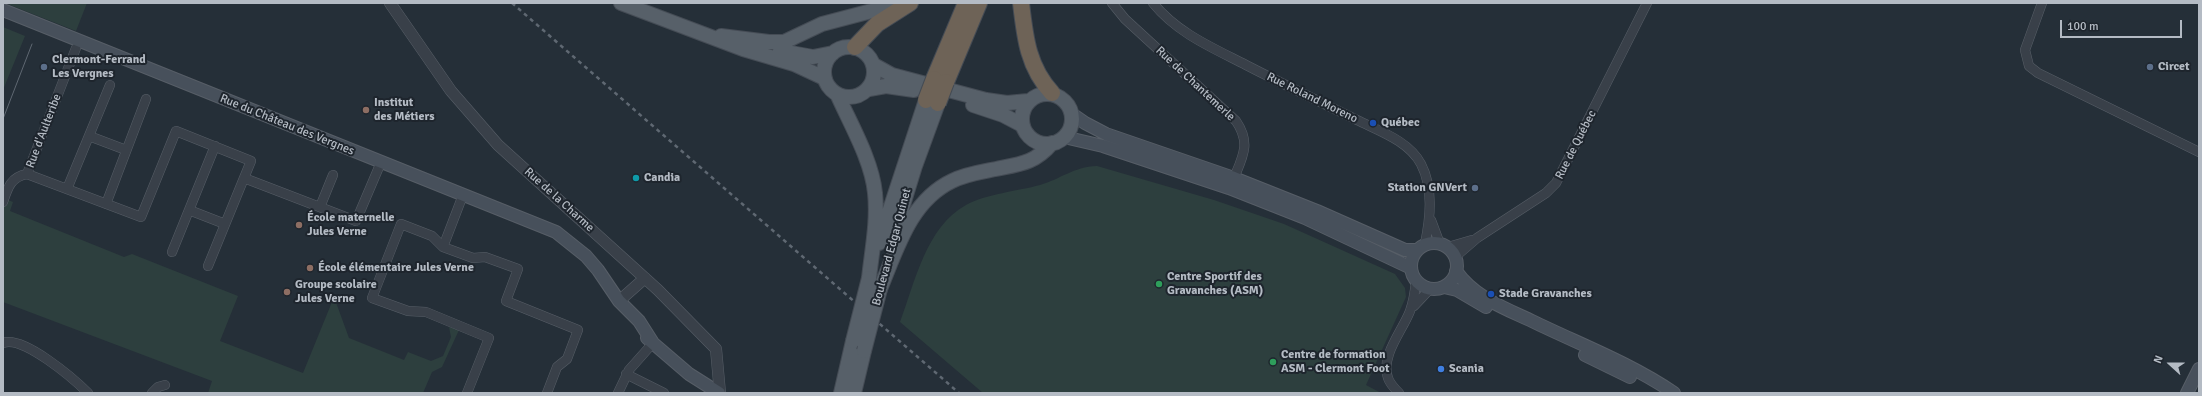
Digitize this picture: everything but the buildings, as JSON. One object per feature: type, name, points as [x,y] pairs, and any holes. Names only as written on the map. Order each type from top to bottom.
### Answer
[{"type":"highway","points":[[855,47],[877,24],[910,3]]},
{"type":"highway","points":[[932,101],[966,3]]},
{"type":"highway","points":[[940,80],[979,3]]},
{"type":"highway","points":[[1021,3],[1029,53],[1035,70],[1052,93]]},
{"type":"main road","points":[[622,3],[743,49],[794,64],[824,78],[832,91],[838,96],[859,142],[873,180],[875,192],[874,233],[868,278]]},
{"type":"main road","points":[[707,35],[770,42],[784,42],[822,24],[902,3]]},
{"type":"main road","name":"Rue du Château des Vergnes","points":[[3,10],[569,242],[598,270],[618,301],[639,321],[653,343]]},
{"type":"main road","name":"Rue du Château des Vergnes","points":[[3,18],[379,167],[462,197]]},
{"type":"main road","points":[[707,35],[807,56],[833,53],[847,47],[855,47],[867,54],[874,65],[892,75],[986,100],[1007,102],[1028,101],[1040,94],[1052,93],[1065,100],[1072,114],[1072,122],[1058,140],[1042,155],[1031,162],[968,175],[952,180],[935,191],[911,217],[880,289]]},
{"type":"main road","points":[[824,78],[825,64],[833,53]]},
{"type":"main road","points":[[869,89],[873,82],[874,65]]},
{"type":"main road","points":[[838,96],[855,98],[869,89],[886,86],[901,86],[984,107],[1022,125]]},
{"type":"main road","points":[[868,278],[932,101]]},
{"type":"main road","name":"Boulevard Edgar Quinet","points":[[854,393],[900,211],[932,101]]},
{"type":"main road","points":[[1028,101],[1023,112],[1022,125],[1025,132],[1037,142],[1058,140],[1102,146],[1230,188],[1305,218],[1411,268]]},
{"type":"main road","points":[[1072,114],[1106,134],[1234,178],[1317,211],[1405,250],[1444,245],[1455,258],[1456,271],[1454,277],[1444,287]]},
{"type":"main road","points":[[1421,247],[1413,256],[1411,268],[1416,280],[1430,289],[1444,287],[1457,290],[1489,309],[1664,393]]},
{"type":"main road","points":[[1456,271],[1464,281],[1489,300],[1658,382],[1674,393]]},
{"type":"main road","name":"Boulevard Edgar Quinet","points":[[842,393],[868,278]]},
{"type":"main road","name":"Rue de la Charme","points":[[653,343],[689,374],[720,393]]},
{"type":"main road","points":[[2187,393],[2199,369]]},
{"type":"street","name":"Rue de la Charme","points":[[390,3],[451,91],[498,145],[645,278],[716,349],[720,393]]},
{"type":"street","name":"Rue de Chantemerle","points":[[1112,3],[1125,19],[1236,121],[1244,132],[1245,143],[1242,158],[1234,178]]},
{"type":"street","name":"Rue Roland Moreno","points":[[1153,3],[1178,27],[1200,42],[1376,129],[1406,146],[1421,164],[1427,177],[1430,219]]},
{"type":"street","name":"Rue de Québec","points":[[1455,258],[1478,238],[1546,193],[1556,183],[1647,3]]},
{"type":"street","points":[[2042,3],[2025,50],[2029,66],[2038,73],[2199,152]]},
{"type":"street","name":"Rue d'Aulteribe","points":[[76,48],[27,174],[141,217],[176,131],[251,160],[208,266]]},
{"type":"street","points":[[67,189],[110,85]]},
{"type":"street","points":[[106,204],[146,99]]},
{"type":"street","points":[[89,136],[126,150]]},
{"type":"street","points":[[172,252],[214,146]]},
{"type":"street","points":[[244,178],[356,221],[379,167]]},
{"type":"street","points":[[3,202],[12,181],[17,176],[27,174]]},
{"type":"street","points":[[320,207],[333,175]]},
{"type":"street","points":[[443,247],[462,197]]},
{"type":"street","points":[[189,210],[225,224]]},
{"type":"street","points":[[1430,219],[1444,245]]},
{"type":"street","points":[[1421,247],[1430,219]]},
{"type":"street","points":[[467,393],[489,338],[426,312],[408,311],[372,298],[401,224],[432,236],[443,247],[473,258],[486,257],[518,269],[506,301],[578,330],[567,359],[557,367],[547,393]]},
{"type":"street","name":"Rue de Québec","points":[[1444,245],[1478,238]]},
{"type":"street","points":[[618,301],[645,278]]},
{"type":"street","points":[[1399,393],[1388,377],[1387,367],[1395,341],[1409,312],[1415,294],[1416,280]]},
{"type":"street","points":[[1409,312],[1430,289]]},
{"type":"street","points":[[3,343],[8,341],[19,344],[70,374],[88,393]]},
{"type":"street","points":[[618,393],[626,374],[653,343]]},
{"type":"street","points":[[626,374],[654,390],[664,393]]},
{"type":"street","points":[[152,393],[158,387],[165,385]]},
{"type":"shaded area","points":[[5,3],[87,3],[76,31]]},
{"type":"shaded area","points":[[3,27],[25,36],[3,90]]},
{"type":"shaded area","name":"Centre Sportif des Gravanches (ASM)","points":[[1097,166],[1214,200],[1284,224],[1395,274],[1405,288],[1406,297],[1366,385],[1381,393],[983,393],[900,322],[917,273],[931,241],[952,215],[974,201],[1040,185],[1074,171]]},
{"type":"shaded area","points":[[3,198],[13,202],[10,211],[124,257],[132,254],[238,296],[220,341],[303,373],[334,297],[349,338],[404,360],[408,352],[431,361],[443,356],[451,337],[449,327],[459,330],[442,367],[432,372],[423,393],[208,393],[212,381],[3,302]]},
{"type":"tram line","points":[[3,119],[32,44]]},
{"type":"railway","points":[[512,3],[959,393]]},
{"type":"place","name":"Clermont-Ferrand Les Vergnes","points":[[44,67]]},
{"type":"place","name":"Circet","points":[[2150,67]]},
{"type":"place","name":"Institut des Métiers","points":[[366,110]]},
{"type":"place","name":"Québec","points":[[1373,123]]},
{"type":"place","name":"Candia","points":[[636,178]]},
{"type":"place","name":"Station GNVert","points":[[1475,188]]},
{"type":"place","name":"École maternelle Jules Verne","points":[[299,225]]},
{"type":"place","name":"École élémentaire Jules Verne","points":[[310,268]]},
{"type":"place","name":"Centre Sportif des Gravanches (ASM)","points":[[1159,284]]},
{"type":"place","name":"Groupe scolaire Jules Verne","points":[[287,292]]},
{"type":"place","name":"Stade Gravanches","points":[[1491,294]]},
{"type":"place","name":"Centre de formation ASM - Clermont Foot","points":[[1273,362]]},
{"type":"place","name":"Scania","points":[[1441,369]]}]
